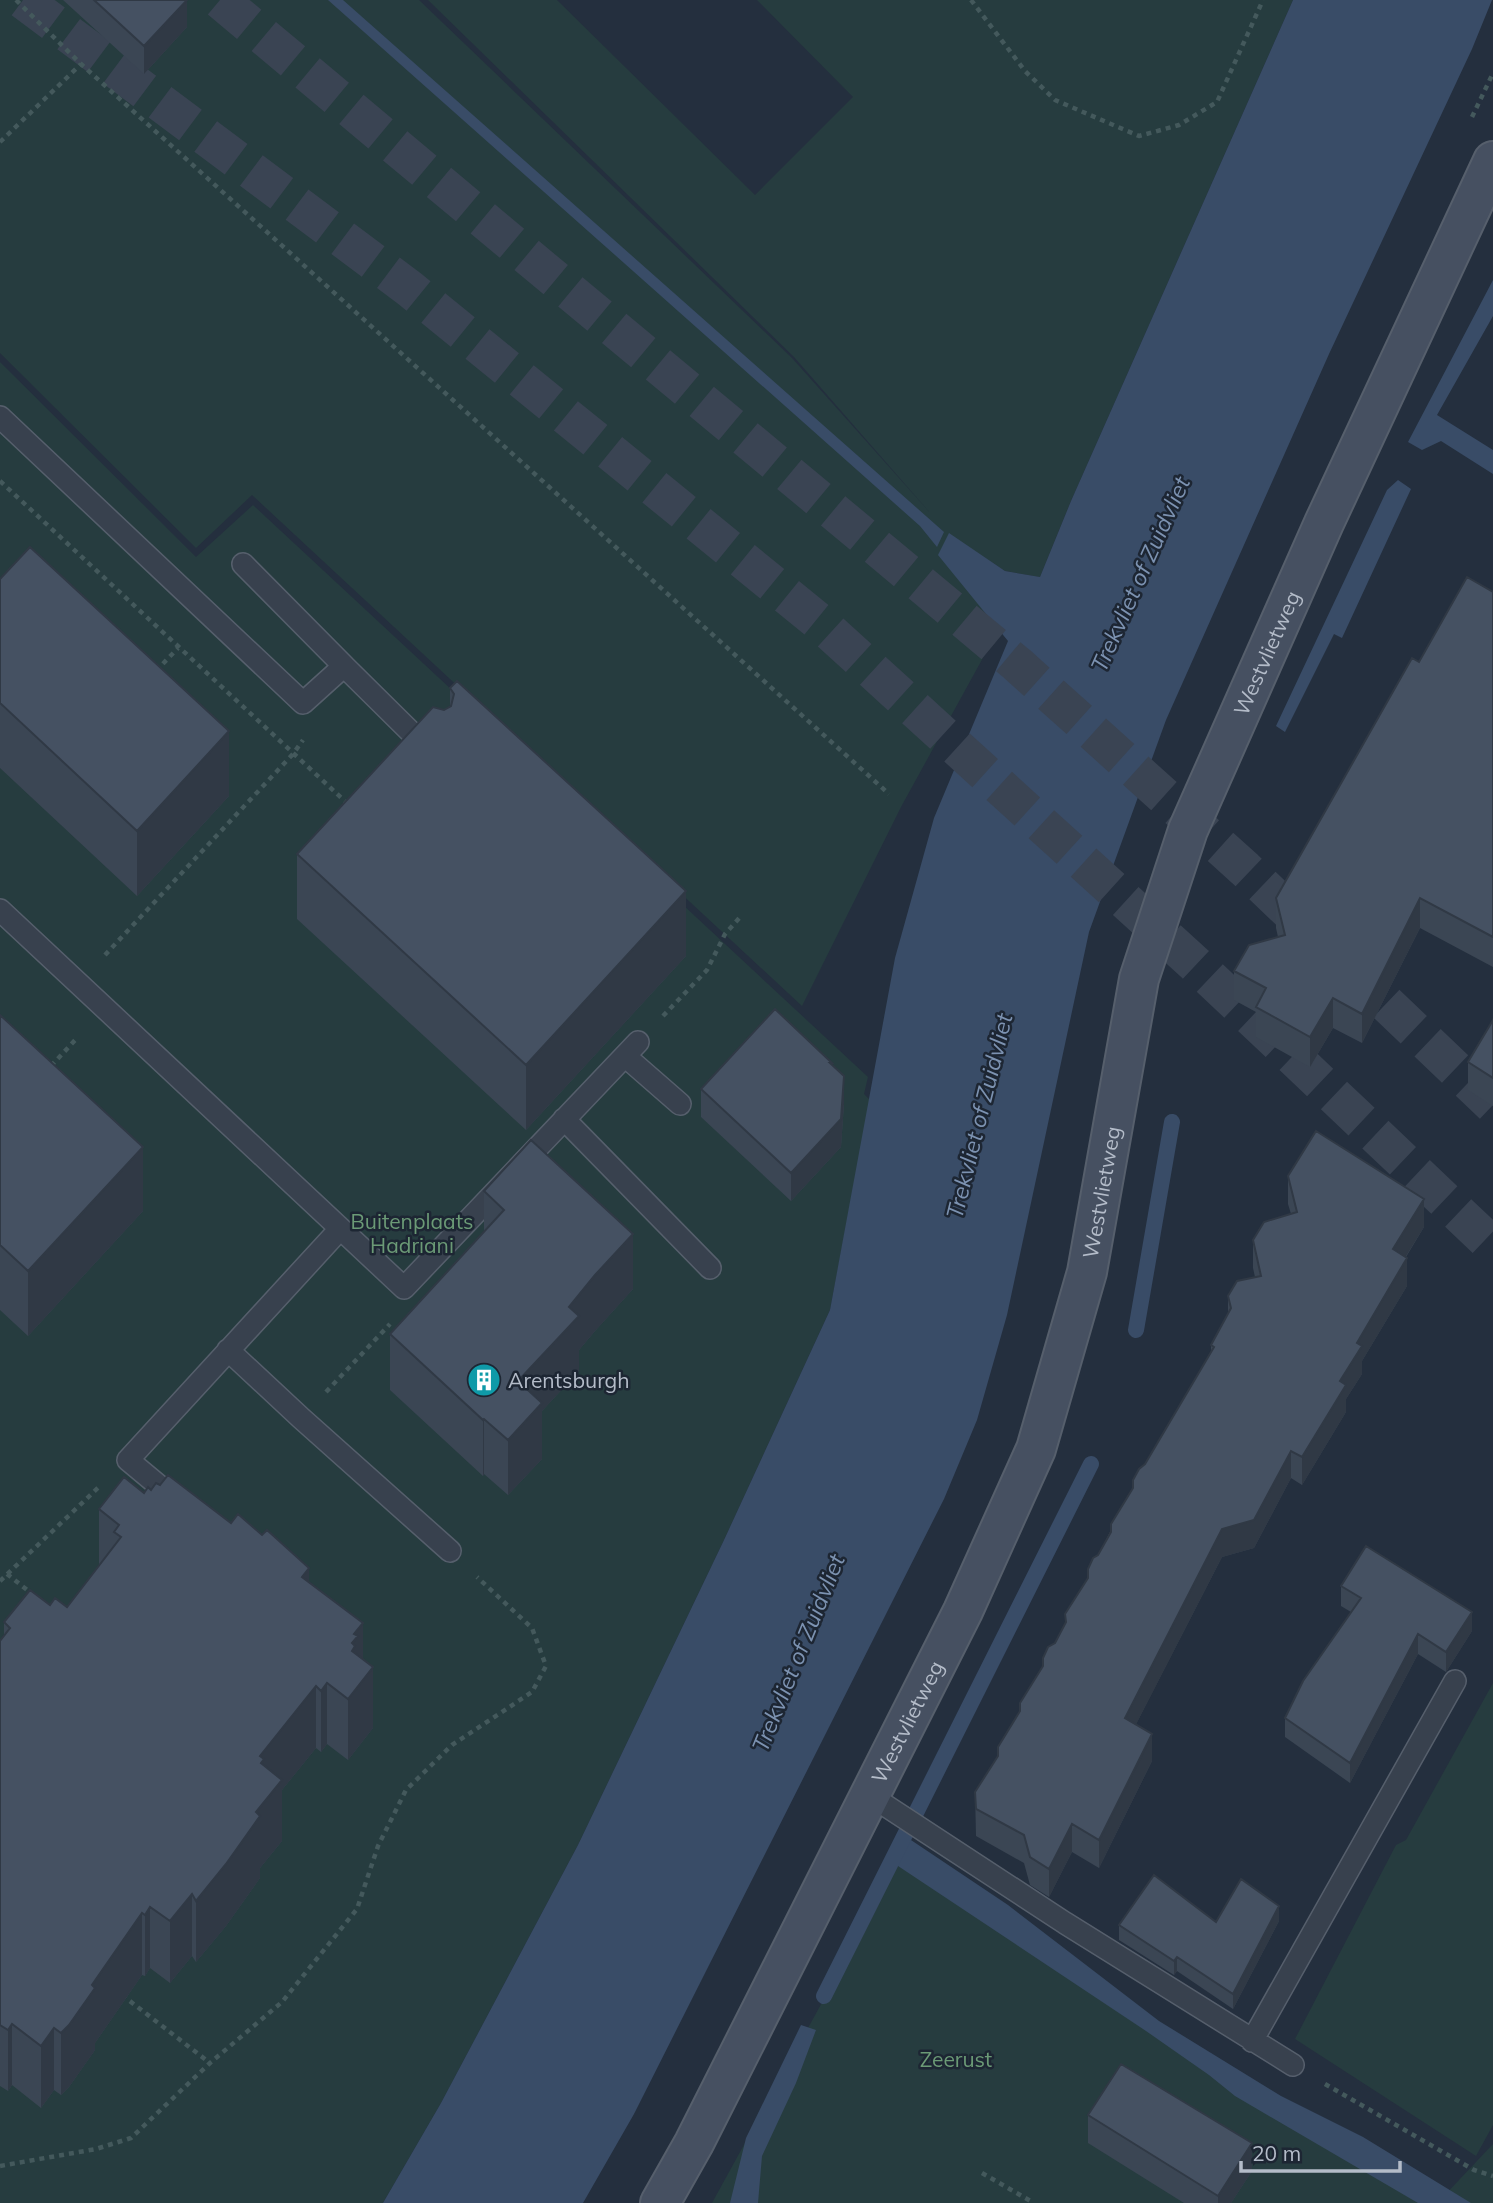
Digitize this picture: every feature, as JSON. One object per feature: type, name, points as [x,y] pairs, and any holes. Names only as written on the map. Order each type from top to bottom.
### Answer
[{"type":"street","name":"Westvlietweg","points":[[660,2203],[882,1803],[963,1611],[1036,1449],[1087,1272],[1139,979],[1188,830],[1324,523],[1493,161]]},
{"type":"lane","points":[[0,417],[303,703],[344,666]]},
{"type":"lane","points":[[243,564],[441,762]]},
{"type":"lane","points":[[0,910],[404,1288],[632,1049],[680,1104]]},
{"type":"lane","points":[[564,1119],[709,1268]]},
{"type":"lane","points":[[193,1514],[128,1460],[340,1229]]},
{"type":"lane","points":[[228,1350],[450,1550]]},
{"type":"lane","points":[[1252,2041],[1455,1681]]},
{"type":"lane","points":[[882,1803],[1293,2065]]},
{"type":"path","points":[[16,0],[81,64],[889,794]]},
{"type":"path","points":[[971,0],[1025,71],[1055,100],[1139,136],[1180,125],[1217,102],[1263,0]]},
{"type":"path","points":[[0,142],[81,64]]},
{"type":"path","points":[[0,481],[355,810]]},
{"type":"path","points":[[150,678],[178,648]]},
{"type":"path","points":[[78,984],[293,754],[308,733],[303,703]]},
{"type":"path","points":[[632,1049],[706,970],[725,934],[742,915]]},
{"type":"path","points":[[44,1074],[104,1008]]},
{"type":"path","points":[[301,1418],[405,1309],[404,1288]]},
{"type":"path","points":[[0,1581],[128,1460]]},
{"type":"path","points":[[0,2166],[96,2149],[131,2138],[210,2063],[282,2003],[357,1909],[378,1846],[406,1790],[453,1745],[532,1692],[546,1666],[532,1628],[450,1550]]},
{"type":"path","points":[[7,1574],[39,1600]]},
{"type":"path","points":[[115,1990],[210,2063]]},
{"type":"path","points":[[1293,2065],[1474,2170],[1493,2176]]},
{"type":"path","points":[[982,2174],[1034,2203]]},
{"type":"green space","points":[[0,0],[419,0],[792,358],[932,515],[794,357],[428,0],[557,0],[755,195],[853,97],[757,0],[1293,0],[1071,501],[1040,577],[1005,571],[949,534],[1012,605],[901,807],[802,1006],[252,495],[196,548],[0,353]]},
{"type":"green space","name":"Buitenplaats Hadriani","points":[[0,362],[196,557],[253,505],[868,1077],[864,1094],[870,1100],[830,1310],[724,1540],[578,1845],[441,2103],[383,2203],[0,2203]]},
{"type":"green space","points":[[1493,1683],[1493,2125],[1476,2156],[1295,2039],[1396,1845],[1406,1840]]},
{"type":"green space","name":"Zeerust","points":[[904,1853],[1171,2040],[1441,2203],[712,2203]]},
{"type":"green space","points":[[1493,2144],[1493,2203],[1453,2203],[1443,2197]]},
{"type":"water","points":[[328,0],[343,0],[944,532],[937,547],[920,526]]},
{"type":"water","name":"Trekvliet of Zuidvliet","points":[[1293,0],[1492,0],[1472,49],[1329,354],[1166,720],[1089,932],[1007,1315],[977,1420],[944,1499],[634,2114],[583,2203],[383,2203],[441,2103],[578,1845],[724,1540],[830,1310],[895,958],[934,818],[1008,641],[938,555],[949,533],[1005,571],[1040,577],[1071,501]]},
{"type":"water","points":[[1493,280],[1493,316],[1437,415],[1493,450],[1493,474],[1441,441],[1422,450],[1408,442]]},
{"type":"water","points":[[1398,480],[1411,489],[1342,638],[1334,634],[1285,732],[1276,726],[1387,490]]},
{"type":"water","points":[[902,1834],[1008,1905],[1159,2021],[1281,2096],[1363,2137],[1471,2203],[1418,2203],[1235,2096],[1146,2031],[889,1860]]},
{"type":"water","points":[[801,2025],[816,2030],[796,2083],[762,2156],[758,2203],[730,2203],[746,2138]]},
{"type":"building","points":[[94,0],[187,0],[144,46]]},
{"type":"building","points":[[30,547],[229,731],[137,831],[0,703],[0,579]]},
{"type":"building","points":[[1467,577],[1493,592],[1493,937],[1420,898],[1362,1014],[1333,998],[1310,1037],[1256,1007],[1266,988],[1234,971],[1249,945],[1285,935],[1276,898],[1412,658],[1419,662]]},
{"type":"building","points":[[457,681],[686,891],[526,1065],[297,854],[433,707],[444,710],[451,706],[454,694],[450,688]]},
{"type":"building","points":[[775,1009],[844,1076],[841,1119],[791,1173],[701,1089]]},
{"type":"building","points":[[0,1015],[143,1147],[28,1271],[0,1245]]},
{"type":"building","points":[[1493,1020],[1493,1078],[1468,1062]]},
{"type":"building","points":[[1316,1131],[1424,1199],[1393,1249],[1407,1258],[1357,1343],[1362,1346],[1340,1381],[1346,1385],[1302,1457],[1291,1451],[1254,1520],[1222,1529],[1125,1718],[1152,1734],[1099,1840],[1072,1824],[1049,1869],[1030,1857],[1024,1835],[976,1809],[975,1792],[998,1756],[998,1747],[1020,1711],[1020,1703],[1043,1666],[1048,1647],[1055,1643],[1066,1622],[1065,1614],[1088,1578],[1088,1569],[1093,1558],[1098,1555],[1111,1532],[1111,1524],[1133,1488],[1133,1480],[1214,1347],[1211,1345],[1231,1308],[1228,1296],[1237,1281],[1261,1276],[1253,1240],[1264,1222],[1297,1212],[1288,1176]]},
{"type":"building","points":[[531,1140],[633,1234],[569,1307],[579,1316],[518,1381],[542,1403],[508,1440],[390,1334],[504,1210],[484,1191]]},
{"type":"building","points":[[168,1475],[231,1523],[238,1514],[262,1535],[267,1530],[309,1568],[302,1577],[363,1623],[354,1634],[358,1636],[352,1643],[355,1646],[352,1651],[373,1667],[348,1699],[327,1683],[321,1691],[316,1686],[260,1756],[264,1759],[261,1763],[282,1780],[256,1812],[260,1816],[226,1864],[196,1901],[192,1894],[170,1921],[150,1907],[145,1915],[142,1913],[92,1985],[95,1988],[69,2025],[61,2033],[54,2028],[41,2046],[12,2024],[8,2030],[0,2025],[0,1641],[10,1628],[4,1622],[30,1590],[50,1605],[55,1598],[67,1607],[121,1537],[114,1532],[119,1525],[99,1509],[124,1477],[144,1493],[148,1487],[151,1490],[156,1483],[160,1485]]},
{"type":"building","points":[[1366,1546],[1472,1612],[1446,1652],[1418,1634],[1350,1763],[1285,1718],[1303,1681],[1361,1598],[1341,1586]]},
{"type":"building","points":[[1154,1875],[1216,1922],[1241,1879],[1279,1906],[1233,1994],[1177,1957],[1174,1961],[1119,1925]]},
{"type":"building","points":[[1121,2064],[1252,2143],[1218,2196],[1088,2115]]},
{"type":"waterway","points":[[1136,1330],[1172,1122]]},
{"type":"waterway","points":[[824,1996],[1091,1464]]},
{"type":"tunnel","points":[[23,0],[410,289],[818,621],[1195,964],[1493,1246]]},
{"type":"tunnel","points":[[220,0],[1017,664],[1245,869],[1493,1105]]},
{"type":"place","name":"Arentsburgh","points":[[484,1380]]}]
